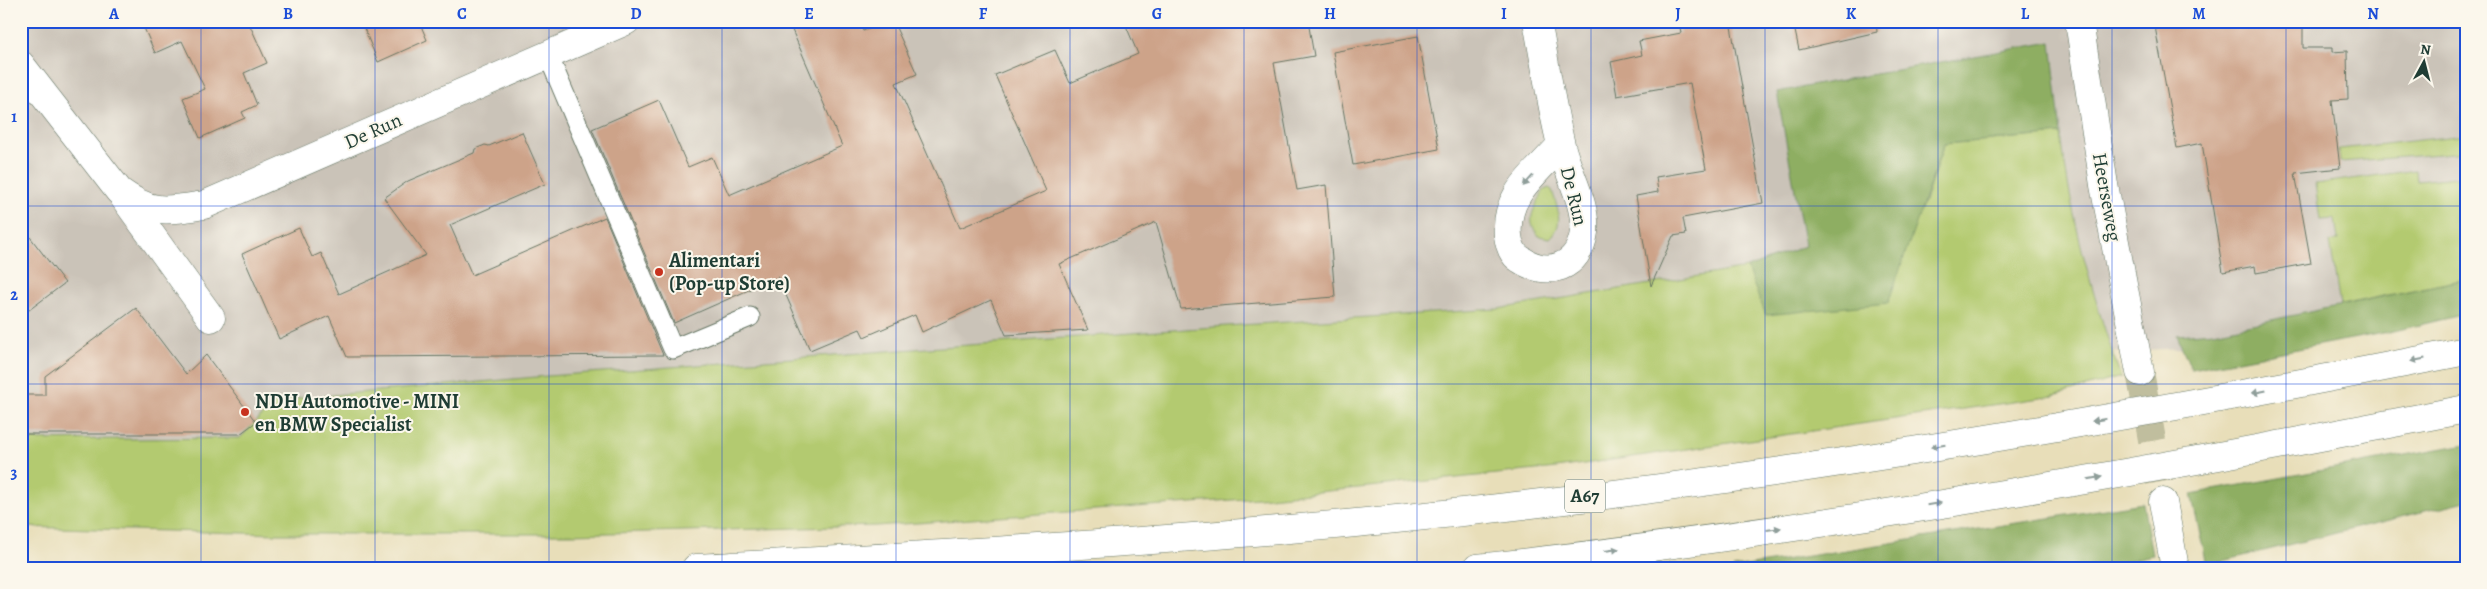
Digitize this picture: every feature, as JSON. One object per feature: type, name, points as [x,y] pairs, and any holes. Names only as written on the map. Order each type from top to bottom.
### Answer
[{"type":"main road","name":"De Run","points":[[119,191],[138,205],[164,211],[204,205],[626,21]]},
{"type":"main road","name":"De Run","points":[[1537,21],[1561,145]]},
{"type":"main road","name":"Heerseweg","points":[[2079,21],[2104,185],[2140,372]]},
{"type":"main road","name":"De Run","points":[[21,65],[119,191],[211,318]]},
{"type":"main road","name":"A67","points":[[696,568],[1065,546],[1281,530],[1515,505],[1779,472],[2097,421],[2224,399],[2466,351]]},
{"type":"main road","points":[[1477,568],[1785,528],[2234,455],[2466,409]]},
{"type":"main road","points":[[2163,502],[2175,568]]},
{"type":"lane","points":[[548,55],[673,349],[750,317]]},
{"type":"shaded area","points":[[21,21],[2466,21],[2466,294],[2203,347],[249,446],[21,441]]},
{"type":"green space","points":[[2051,42],[2061,134],[1944,144],[1888,303],[1766,315],[1747,268],[1805,246],[1777,92]]},
{"type":"green space","points":[[2061,134],[2070,196],[2084,257],[2121,377],[2054,396],[1556,468],[1259,498],[876,526],[571,534],[278,534],[21,527],[21,440],[240,438],[277,400],[548,376],[1241,325],[1498,309],[1747,268],[1767,315],[1924,204],[1944,144]]},
{"type":"green space","points":[[2466,135],[2466,152],[2340,162],[2339,149]]},
{"type":"green space","points":[[2416,170],[2417,181],[2466,176],[2466,279],[2340,305],[2330,242],[2338,240],[2335,219],[2320,220],[2315,184]]},
{"type":"green space","points":[[1549,188],[1552,190],[1556,203],[1559,222],[1555,233],[1550,238],[1539,236],[1532,224],[1532,213],[1544,190]]},
{"type":"green space","points":[[2466,279],[2466,314],[2394,331],[2191,369],[2177,335],[2214,332]]},
{"type":"green space","points":[[2466,444],[2466,501],[2207,565],[2191,494]]},
{"type":"green space","points":[[2143,503],[2152,555],[2098,568],[1733,568]]},
{"type":"building","points":[[141,21],[248,21],[267,63],[244,73],[257,105],[242,112],[245,118],[200,138],[183,98],[205,89],[182,41],[155,53]]},
{"type":"building","points":[[361,21],[419,21],[427,40],[378,62]]},
{"type":"building","points":[[793,21],[858,21],[863,31],[893,21],[917,74],[896,83],[960,228],[1046,191],[995,75],[1055,50],[1070,83],[1138,54],[1124,21],[1308,21],[1314,56],[1274,63],[1297,190],[1326,185],[1335,297],[1181,309],[1156,222],[1059,264],[1088,330],[1006,335],[991,300],[922,332],[915,315],[864,337],[860,329],[810,350],[778,277],[674,323],[592,129],[659,100],[688,167],[712,157],[729,195],[842,146],[792,30],[796,28]]},
{"type":"building","points":[[1679,21],[1730,21],[1763,203],[1683,218],[1686,234],[1673,236],[1651,286],[1636,196],[1658,192],[1656,177],[1706,169],[1690,83],[1617,96],[1611,62],[1642,55],[1639,41],[1681,33]]},
{"type":"building","points":[[1793,21],[1876,21],[1877,32],[1799,50]]},
{"type":"building","points":[[2154,21],[2303,21],[2303,48],[2332,48],[2332,52],[2347,51],[2348,99],[2332,100],[2340,168],[2295,173],[2311,263],[2256,273],[2255,266],[2223,272],[2202,143],[2177,148]]},
{"type":"building","points":[[1418,36],[1439,149],[1353,165],[1333,52]]},
{"type":"building","points":[[522,132],[545,184],[450,225],[472,275],[605,217],[663,355],[347,357],[329,316],[279,339],[242,254],[299,228],[312,257],[321,253],[339,294],[426,255],[384,198],[408,181],[474,153],[475,149],[485,145],[489,146]]},
{"type":"building","points":[[21,225],[65,283],[21,316]]},
{"type":"building","points":[[136,308],[186,374],[206,355],[256,422],[240,434],[21,434],[21,395],[45,395],[45,376]]},
{"type":"tunnel","points":[[2140,372],[2163,502]]},
{"type":"place","name":"Alimentari (Pop-up Store)","points":[[659,272]]},
{"type":"place","name":"NDH Automotive - MINI en BMW Specialist","points":[[245,412]]}]
